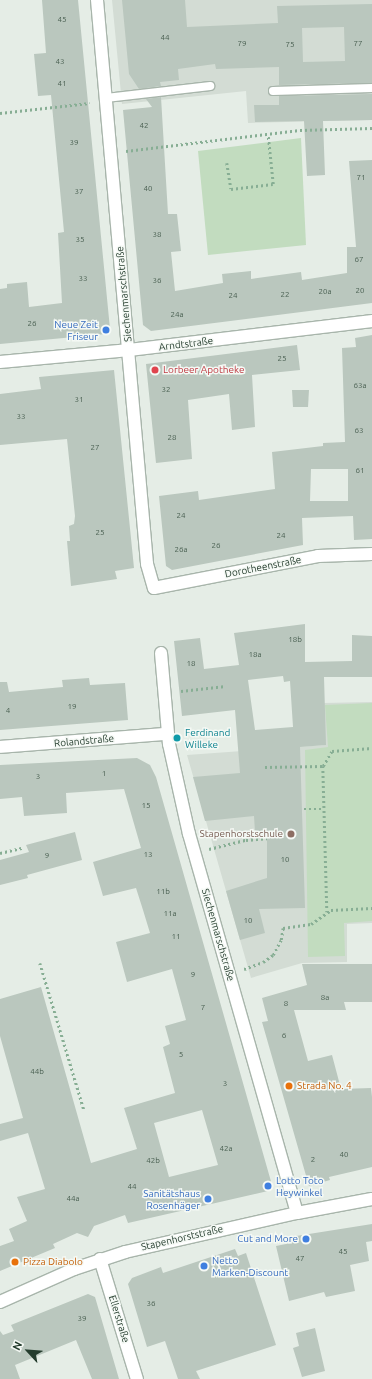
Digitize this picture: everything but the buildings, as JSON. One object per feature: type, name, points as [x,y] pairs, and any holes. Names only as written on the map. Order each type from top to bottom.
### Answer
[{"type":"street","name":"Siechenmarschstraße","points":[[97,0],[147,564],[154,588]]},
{"type":"street","name":"Arndtstraße","points":[[0,362],[129,350],[372,321]]},
{"type":"street","name":"Dorotheenstraße","points":[[154,588],[318,556],[372,554]]},
{"type":"street","name":"Siechenmarschstraße","points":[[162,653],[168,739],[195,852],[228,974],[297,1213]]},
{"type":"street","name":"Rolandstraße","points":[[0,748],[168,739]]},
{"type":"street","name":"Stapenhorststraße","points":[[0,1302],[42,1282],[100,1259],[180,1238],[297,1213],[372,1199]]},
{"type":"street","name":"Ellerstraße","points":[[100,1259],[137,1379]]},
{"type":"lane","points":[[106,100],[210,86]]},
{"type":"lane","points":[[273,91],[372,88]]},
{"type":"path","points":[[0,113],[106,100]]},
{"type":"path","points":[[111,153],[268,136],[300,130],[372,128]]},
{"type":"path","points":[[227,163],[231,189],[273,184],[268,136]]},
{"type":"path","points":[[164,693],[226,686]]},
{"type":"path","points":[[327,912],[323,766],[332,750],[372,748]]},
{"type":"path","points":[[265,768],[323,766]]},
{"type":"path","points":[[304,809],[324,809]]},
{"type":"path","points":[[195,852],[246,840],[267,838]]},
{"type":"path","points":[[0,854],[22,848]]},
{"type":"path","points":[[228,974],[263,962],[273,955],[281,940],[283,928],[311,924],[327,912],[336,909],[372,908]]},
{"type":"path","points":[[40,963],[84,1110]]},
{"type":"shaded area","points":[[112,0],[372,0],[372,120],[248,123],[246,91],[122,104]]},
{"type":"shaded area","name":"Stapenhorstschule","points":[[372,702],[372,923],[347,924],[347,962],[302,963],[251,978],[187,755],[325,745],[323,703]]},
{"type":"green space","points":[[301,138],[306,245],[208,255],[198,151]]},
{"type":"green space","points":[[372,703],[372,921],[344,923],[345,956],[308,957],[305,750],[328,747],[325,705]]},
{"type":"place","name":"Neue Zeit Friseur","points":[[106,330]]},
{"type":"place","name":"Lorbeer Apotheke","points":[[155,370]]},
{"type":"place","name":"Ferdinand Willeke","points":[[177,738]]},
{"type":"place","name":"Stapenhorstschule","points":[[291,834]]},
{"type":"place","name":"Strada No. 4","points":[[289,1086]]},
{"type":"place","name":"Lotto Toto Heywinkel","points":[[268,1186]]},
{"type":"place","name":"Sanitätshaus Rosenhäger","points":[[208,1199]]},
{"type":"place","name":"Cut and More","points":[[306,1239]]},
{"type":"place","name":"Pizza Diabolo","points":[[15,1262]]},
{"type":"place","name":"Netto Marken-Discount","points":[[204,1266]]}]
